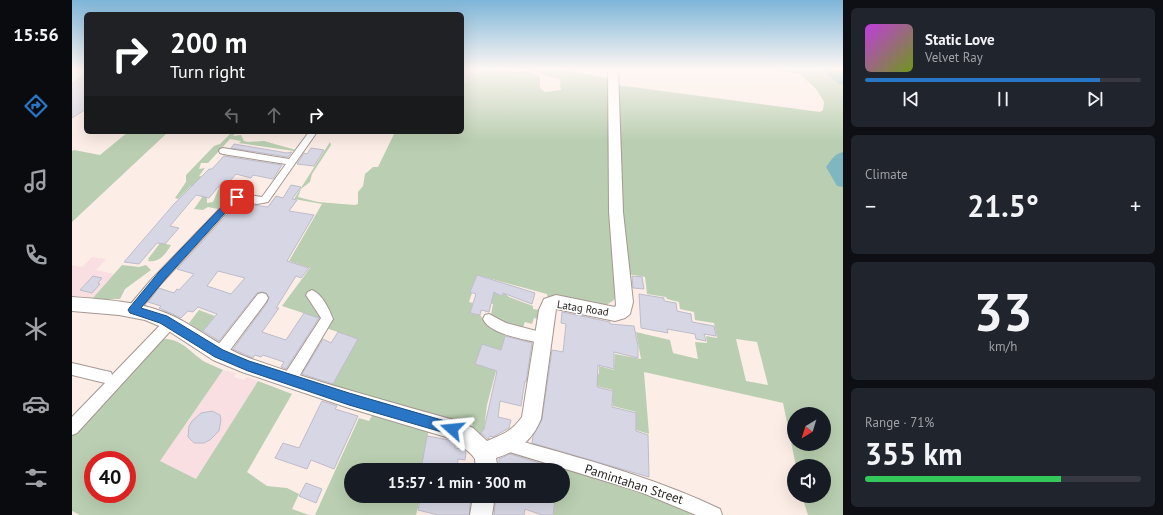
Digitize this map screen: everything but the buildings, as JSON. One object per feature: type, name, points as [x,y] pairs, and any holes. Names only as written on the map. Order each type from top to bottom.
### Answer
[{"type":"street","name":"Latag Road","points":[[486,462],[489,450],[506,444],[521,435],[531,419],[547,310],[553,303],[615,314],[622,311],[625,306],[616,212],[614,93]]},
{"type":"street","points":[[133,310],[155,283],[234,199],[240,197],[259,201],[265,200],[311,134]]},
{"type":"street","points":[[223,151],[291,162]]},
{"type":"street","points":[[289,380],[327,319],[324,311],[312,295]]},
{"type":"street","points":[[219,354],[262,298]]},
{"type":"street","points":[[72,304],[133,310],[147,313],[170,323],[219,354],[248,366],[289,380],[461,432],[475,442],[486,462]]},
{"type":"street","points":[[489,319],[503,328],[544,338]]},
{"type":"street","points":[[72,428],[170,323]]},
{"type":"street","points":[[72,369],[106,377]]},
{"type":"street","name":"Pamintahan Street","points":[[506,444],[656,489],[684,500],[714,515]]},
{"type":"street","points":[[480,515],[483,503]]},
{"type":"shaded area","points":[[92,257],[106,259],[96,270],[114,274],[91,300],[72,299],[72,265],[82,267]]},
{"type":"shaded area","points":[[223,370],[236,373],[234,377],[244,380],[247,377],[258,381],[174,515],[122,515],[130,503],[136,503],[136,495]]},
{"type":"green space","points":[[464,93],[609,93],[611,211],[616,295],[614,300],[605,306],[548,301],[547,294],[477,275],[470,292],[472,293],[469,302],[473,303],[470,313],[480,315],[486,323],[506,333],[487,405],[484,429],[480,435],[472,429],[473,421],[464,420],[463,424],[408,406],[331,387],[358,339],[326,328],[324,320],[282,306],[310,268],[289,261],[322,204],[294,199],[330,142],[331,145],[312,174],[310,182],[301,189],[298,197],[318,202],[358,204],[358,192],[363,186],[365,174],[373,167],[378,167],[394,134],[464,134]]},
{"type":"green space","points":[[617,93],[677,93],[820,112],[823,110],[824,102],[819,93],[843,93],[843,515],[808,515],[804,503],[831,503],[831,459],[795,459],[793,451],[831,451],[831,407],[787,407],[787,422],[783,403],[644,372],[649,434],[636,430],[636,412],[613,406],[613,390],[596,386],[582,370],[599,374],[599,366],[614,370],[615,354],[641,359],[636,332],[670,340],[673,353],[698,359],[695,342],[707,343],[706,336],[717,338],[714,323],[695,320],[694,312],[680,309],[679,302],[667,299],[666,297],[647,294],[645,277],[628,274],[621,211]],"holes":[[[736,339],[757,342],[768,385],[746,381]]]},
{"type":"green space","points":[[126,134],[166,134],[72,222],[72,151],[74,150],[100,155]]},
{"type":"green space","points":[[230,134],[234,134],[233,136],[241,135],[244,141],[264,141],[296,150],[294,151],[239,143],[241,141],[230,139],[208,163],[201,163],[199,169],[205,168],[199,176],[240,186],[218,209],[208,207],[203,210],[194,209],[203,196],[207,197],[207,203],[213,202],[219,188],[218,187],[222,182],[199,187],[191,186],[178,199],[175,198],[186,182],[186,175],[214,146],[220,144]]},
{"type":"green space","points":[[160,243],[171,245],[167,252],[159,259],[156,261],[148,261],[148,259]]},
{"type":"green space","points":[[122,265],[139,267],[146,265],[151,270],[125,289],[120,299],[92,299]]},
{"type":"green space","points":[[483,285],[501,296],[504,293],[509,297],[533,306],[533,309],[541,310],[541,320],[534,318],[532,324],[525,322],[522,330],[493,318],[491,315],[493,304],[480,300]]},
{"type":"green space","points":[[199,310],[215,316],[202,332],[189,323]]},
{"type":"green space","points":[[170,339],[176,341],[200,359],[223,370],[160,461],[196,479],[258,381],[292,394],[247,472],[267,486],[287,488],[299,494],[292,509],[309,515],[80,515],[72,511],[72,432],[159,341]]},
{"type":"green space","points":[[373,414],[429,429],[423,463],[344,463],[344,503],[419,503],[416,515],[315,515],[359,418],[369,421]]},
{"type":"green space","points":[[570,471],[668,500],[693,515],[553,515],[554,503],[570,503]]},
{"type":"waterway","points":[[843,157],[834,167],[843,182]]},
{"type":"route","points":[[237,197],[162,275],[133,310],[163,319],[219,354],[248,366],[349,399],[452,429]]}]
